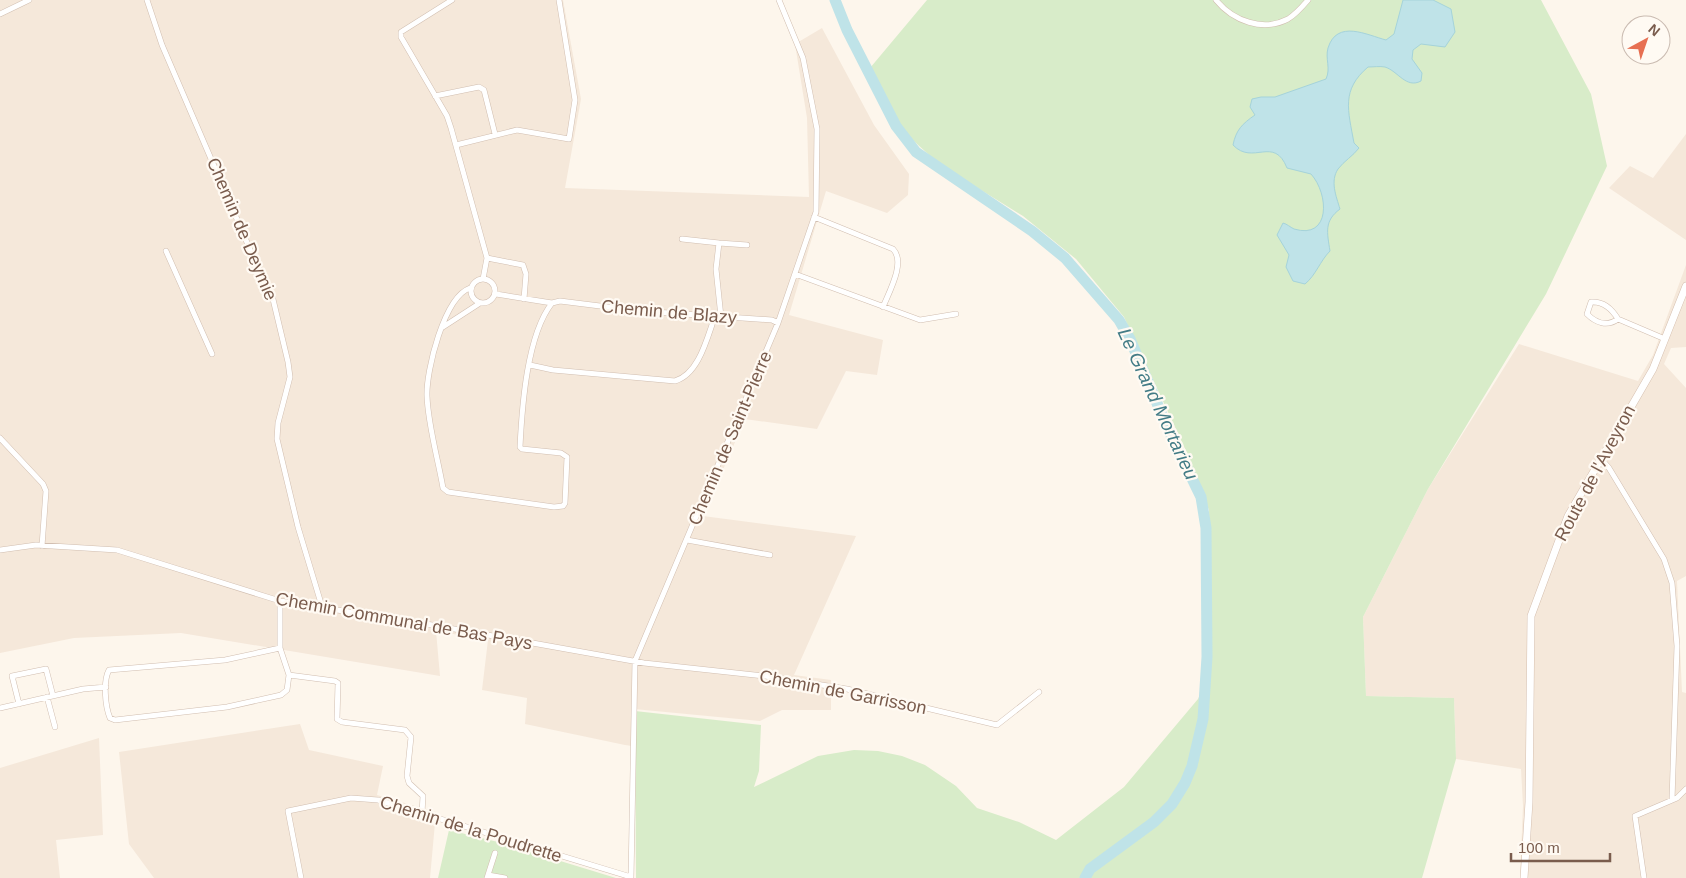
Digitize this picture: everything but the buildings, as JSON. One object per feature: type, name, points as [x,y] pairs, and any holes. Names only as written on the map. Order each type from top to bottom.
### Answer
[{"type":"street","points":[[0,14],[29,0]]},
{"type":"street","name":"Chemin de Deymie","points":[[147,0],[162,45],[255,261],[272,294],[290,377],[278,422],[277,439],[298,527],[323,610]]},
{"type":"street","points":[[452,0],[401,32],[412,59],[447,116],[487,258],[483,279],[465,290],[454,304],[436,346],[427,397],[443,488],[448,492],[563,506],[565,502],[567,457],[562,453],[522,449],[520,446],[522,401],[541,325],[552,303],[496,294]]},
{"type":"street","points":[[456,145],[494,134],[517,130],[569,139],[574,100],[559,0]]},
{"type":"street","name":"Chemin de Saint-Pierre","points":[[631,878],[635,661],[778,323],[814,217],[817,130],[803,58],[779,0]]},
{"type":"street","points":[[1216,0],[1224,10],[1252,25],[1274,25],[1289,18],[1308,0]]},
{"type":"street","points":[[435,96],[479,87],[484,90],[494,134]]},
{"type":"street","points":[[814,217],[893,249],[897,253],[899,258],[894,280],[883,307]]},
{"type":"street","points":[[682,239],[747,245]]},
{"type":"street","points":[[530,366],[553,370],[675,381],[683,378],[692,371],[718,317],[716,269],[719,243]]},
{"type":"street","points":[[166,251],[212,354]]},
{"type":"street","points":[[487,258],[523,265],[526,274],[524,299]]},
{"type":"street","points":[[795,274],[920,320],[956,314]]},
{"type":"street","points":[[483,279],[494,283],[496,294]]},
{"type":"street","name":"Route de l'Aveyron","points":[[1524,878],[1529,802],[1531,616],[1568,516],[1653,369],[1686,286]]},
{"type":"street","points":[[470,288],[473,299],[480,302]]},
{"type":"street","points":[[443,327],[480,302],[490,300],[496,294]]},
{"type":"street","name":"Chemin de Blazy","points":[[552,303],[560,301],[640,311],[772,320],[778,323]]},
{"type":"street","points":[[1618,318],[1608,324],[1600,323],[1588,314],[1591,302],[1596,302],[1614,312],[1618,318],[1664,339]]},
{"type":"street","points":[[0,438],[43,484],[46,491],[42,546]]},
{"type":"street","points":[[1601,458],[1610,468],[1664,559],[1672,584],[1677,646],[1672,800]]},
{"type":"street","points":[[687,540],[770,555]]},
{"type":"street","name":"Chemin Communal de Bas Pays","points":[[0,550],[42,546],[117,550],[280,601],[323,610],[432,625],[635,661]]},
{"type":"street","points":[[280,601],[280,648],[289,675],[287,690],[281,695],[227,707],[115,720],[110,718],[106,687],[109,670],[225,660],[280,648]]},
{"type":"street","name":"Chemin de Garrisson","points":[[635,661],[765,676],[847,689],[997,725],[1039,692]]},
{"type":"street","points":[[19,704],[12,676],[46,668],[54,696]]},
{"type":"street","points":[[289,675],[338,683],[336,712],[337,719],[342,722],[405,730],[410,733],[412,738],[407,776],[410,783],[423,796],[422,813]]},
{"type":"street","points":[[0,708],[83,689],[106,687]]},
{"type":"street","points":[[47,698],[55,727]]},
{"type":"street","points":[[1644,878],[1635,816],[1672,800],[1686,789]]},
{"type":"street","name":"Chemin de la Poudrette","points":[[301,878],[288,812],[351,798],[378,800],[631,878]]},
{"type":"street","points":[[495,853],[488,876],[505,878]]},
{"type":"shaded area","points":[[0,0],[563,0],[581,99],[565,188],[809,197],[807,118],[795,44],[822,28],[874,125],[909,174],[908,195],[887,213],[826,191],[789,315],[883,340],[877,375],[846,371],[817,429],[745,419],[703,516],[856,536],[794,675],[831,680],[831,710],[782,710],[760,721],[634,709],[632,746],[625,745],[525,724],[527,698],[482,690],[488,640],[436,631],[440,676],[181,633],[74,638],[0,653]]},
{"type":"shaded area","points":[[1686,134],[1686,240],[1609,188],[1630,166],[1653,178]]},
{"type":"shaded area","points":[[1686,265],[1686,347],[1671,348],[1664,364],[1686,388],[1686,576],[1677,581],[1682,692],[1686,693],[1686,878],[1520,878],[1523,806],[1521,769],[1456,759],[1454,698],[1366,696],[1363,617],[1428,489],[1519,344],[1638,381],[1653,355]]},
{"type":"shaded area","points":[[300,724],[309,750],[383,766],[377,795],[436,812],[430,878],[154,878],[129,844],[119,752]]},
{"type":"shaded area","points":[[99,738],[103,835],[56,840],[60,878],[0,878],[0,768]]},
{"type":"green space","points":[[927,0],[1541,0],[1591,94],[1607,166],[1546,294],[1428,489],[1363,617],[1366,696],[1454,698],[1456,759],[1422,878],[636,878],[635,711],[761,725],[759,771],[754,787],[818,756],[854,750],[878,751],[902,756],[925,765],[956,786],[977,808],[1019,822],[1056,840],[1124,787],[1198,699],[1211,672],[1209,510],[1187,453],[1124,317],[1076,259],[1023,216],[939,164],[905,133],[870,68]]},
{"type":"green space","points":[[449,830],[498,842],[616,878],[438,878]]},
{"type":"water","points":[[1403,0],[1433,0],[1451,9],[1455,32],[1445,47],[1421,44],[1413,50],[1412,59],[1422,73],[1421,81],[1411,83],[1385,67],[1368,67],[1359,76],[1350,92],[1349,111],[1354,143],[1359,148],[1340,166],[1334,178],[1334,189],[1340,209],[1331,218],[1328,227],[1330,251],[1305,284],[1293,281],[1286,267],[1289,255],[1277,235],[1283,223],[1294,229],[1306,231],[1315,228],[1320,222],[1323,213],[1321,193],[1311,174],[1287,168],[1282,158],[1276,153],[1248,153],[1241,151],[1233,145],[1236,135],[1243,124],[1255,115],[1250,107],[1252,99],[1275,97],[1326,79],[1328,48],[1332,39],[1338,34],[1345,31],[1353,31],[1386,40],[1394,34]]},
{"type":"waterway","name":"Le Grand Mortarieu","points":[[835,0],[847,30],[896,126],[916,152],[1032,231],[1065,258],[1119,320],[1130,339],[1167,427],[1201,497],[1206,528],[1207,657],[1203,719],[1192,766],[1185,783],[1172,804],[1154,822],[1090,869],[1085,878]]}]
